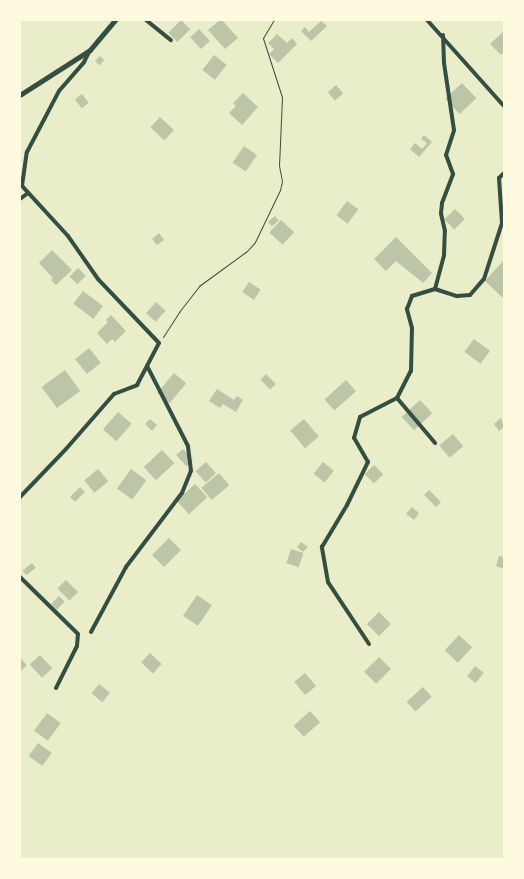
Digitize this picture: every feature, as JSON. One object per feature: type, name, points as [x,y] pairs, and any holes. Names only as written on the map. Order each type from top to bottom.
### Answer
[{"type":"street","points":[[20,497],[66,449],[114,394],[137,385],[159,344],[98,279],[68,236],[22,186],[22,174],[27,152],[54,100],[84,62],[90,50],[115,20]]},
{"type":"street","points":[[146,20],[170,40]]},
{"type":"street","points":[[427,20],[504,106]]},
{"type":"street","points":[[435,288],[444,255],[442,203],[453,174],[446,155],[454,130],[444,63],[443,36]]},
{"type":"street","points":[[20,95],[90,50]]},
{"type":"street","points":[[370,644],[328,582],[322,547],[348,504],[368,462],[354,438],[360,417],[397,398],[410,372],[412,328],[407,309],[409,302],[412,296],[435,288],[457,296],[470,295],[484,279],[502,223],[499,178],[504,173]]},
{"type":"street","points":[[20,200],[28,192]]},
{"type":"street","points":[[91,632],[126,567],[182,493],[191,471],[188,446],[147,366]]},
{"type":"street","points":[[397,398],[435,443]]},
{"type":"street","points":[[20,577],[78,634],[77,646],[56,688]]},
{"type":"path","points":[[159,344],[179,312],[199,286],[247,251],[255,242],[280,190],[282,181],[279,166],[282,97],[263,38],[274,20]]},
{"type":"building","points":[[181,20],[190,29],[177,42],[168,33]]},
{"type":"building","points":[[220,20],[238,38],[225,49],[208,30]]},
{"type":"building","points":[[321,21],[327,26],[311,41],[301,31],[305,27],[309,32]]},
{"type":"building","points":[[199,29],[210,41],[201,49],[190,37]]},
{"type":"building","points":[[504,31],[504,52],[501,55],[490,44]]},
{"type":"building","points":[[277,34],[287,43],[292,38],[297,44],[278,63],[269,54],[274,49],[268,43]]},
{"type":"building","points":[[214,55],[227,65],[215,80],[202,70]]},
{"type":"building","points":[[100,56],[104,60],[99,65],[95,61]]},
{"type":"building","points":[[462,83],[476,98],[460,114],[445,99]]},
{"type":"building","points":[[336,85],[343,93],[335,101],[328,92]]},
{"type":"building","points":[[243,93],[258,107],[242,125],[229,113],[236,106],[233,103]]},
{"type":"building","points":[[82,94],[89,103],[82,108],[75,100]]},
{"type":"building","points":[[160,117],[174,130],[164,140],[150,127]]},
{"type":"building","points":[[424,135],[432,142],[419,157],[410,149],[415,143],[422,149],[427,143],[421,139]]},
{"type":"building","points":[[244,146],[257,155],[246,172],[233,162]]},
{"type":"building","points":[[347,201],[358,209],[348,224],[336,216]]},
{"type":"building","points":[[455,209],[465,219],[454,230],[444,220]]},
{"type":"building","points":[[275,216],[279,221],[272,226],[268,222]]},
{"type":"building","points":[[281,220],[294,232],[283,245],[269,232]]},
{"type":"building","points":[[159,233],[164,240],[157,245],[152,239]]},
{"type":"building","points":[[396,237],[432,273],[423,283],[396,261],[386,271],[374,259]]},
{"type":"building","points":[[52,250],[72,270],[56,285],[51,280],[53,278],[39,263]]},
{"type":"building","points":[[504,262],[504,299],[485,281]]},
{"type":"building","points":[[78,268],[86,276],[77,284],[70,276]]},
{"type":"building","points":[[249,282],[261,290],[254,300],[242,292]]},
{"type":"building","points":[[83,291],[103,306],[93,319],[73,304]]},
{"type":"building","points":[[156,302],[166,311],[156,322],[146,313]]},
{"type":"building","points":[[111,315],[126,331],[115,342],[112,339],[107,344],[97,333],[108,322],[106,320]]},
{"type":"building","points":[[474,339],[490,351],[480,364],[464,352]]},
{"type":"building","points":[[89,348],[101,363],[87,374],[75,359]]},
{"type":"building","points":[[65,370],[80,391],[57,408],[42,387]]},
{"type":"building","points":[[174,373],[186,383],[170,403],[157,393]]},
{"type":"building","points":[[266,374],[276,384],[270,390],[260,380]]},
{"type":"building","points":[[346,380],[356,391],[334,411],[324,399]]},
{"type":"building","points":[[217,389],[234,400],[237,396],[243,400],[236,412],[223,404],[220,408],[209,401]]},
{"type":"building","points":[[420,400],[432,413],[414,430],[402,417]]},
{"type":"building","points":[[118,412],[132,424],[116,441],[103,429]]},
{"type":"building","points":[[501,418],[504,427],[499,431],[494,424]]},
{"type":"building","points":[[150,419],[157,425],[152,431],[145,424]]},
{"type":"building","points":[[304,419],[319,437],[305,448],[290,431]]},
{"type":"building","points":[[453,434],[463,446],[449,458],[439,446]]},
{"type":"building","points":[[183,449],[193,460],[186,466],[176,455]]},
{"type":"building","points":[[162,450],[174,463],[156,480],[144,467]]},
{"type":"building","points":[[206,462],[216,473],[206,483],[196,471]]},
{"type":"building","points":[[323,462],[334,471],[324,482],[314,474]]},
{"type":"building","points":[[374,465],[383,474],[374,483],[365,474]]},
{"type":"building","points":[[98,469],[108,481],[94,493],[84,481]]},
{"type":"building","points":[[131,469],[146,480],[132,500],[117,488]]},
{"type":"building","points":[[219,473],[229,485],[212,500],[201,488]]},
{"type":"building","points":[[195,484],[207,497],[189,514],[177,501]]},
{"type":"building","points":[[80,487],[85,492],[75,502],[70,497]]},
{"type":"building","points":[[429,490],[441,502],[436,507],[424,495]]},
{"type":"building","points":[[412,507],[419,513],[414,520],[406,514]]},
{"type":"building","points":[[169,538],[181,550],[164,567],[152,555]]},
{"type":"building","points":[[301,542],[308,547],[303,552],[297,547]]},
{"type":"building","points":[[291,549],[303,553],[299,567],[286,563]]},
{"type":"building","points":[[499,556],[504,557],[504,569],[496,566]]},
{"type":"building","points":[[32,563],[36,568],[26,575],[23,571]]},
{"type":"building","points":[[66,580],[78,592],[70,601],[58,588]]},
{"type":"building","points":[[197,595],[212,605],[198,626],[183,616]]},
{"type":"building","points":[[59,596],[65,602],[57,609],[51,604]]},
{"type":"building","points":[[379,612],[391,624],[379,636],[367,624]]},
{"type":"building","points":[[459,635],[472,647],[458,663],[445,650]]},
{"type":"building","points":[[150,653],[162,664],[153,673],[141,663]]},
{"type":"building","points":[[40,655],[52,668],[42,678],[30,665]]},
{"type":"building","points":[[379,657],[391,669],[376,684],[364,672]]},
{"type":"building","points":[[20,658],[27,665],[20,672]]},
{"type":"building","points":[[475,666],[484,673],[476,683],[467,676]]},
{"type":"building","points":[[305,673],[316,686],[305,695],[294,682]]},
{"type":"building","points":[[99,684],[110,693],[102,702],[91,693]]},
{"type":"building","points":[[423,687],[432,697],[415,711],[407,702]]},
{"type":"building","points":[[310,711],[320,722],[304,737],[294,726]]},
{"type":"building","points":[[47,713],[61,723],[48,741],[34,731]]},
{"type":"building","points":[[38,743],[52,753],[42,766],[29,756]]}]
